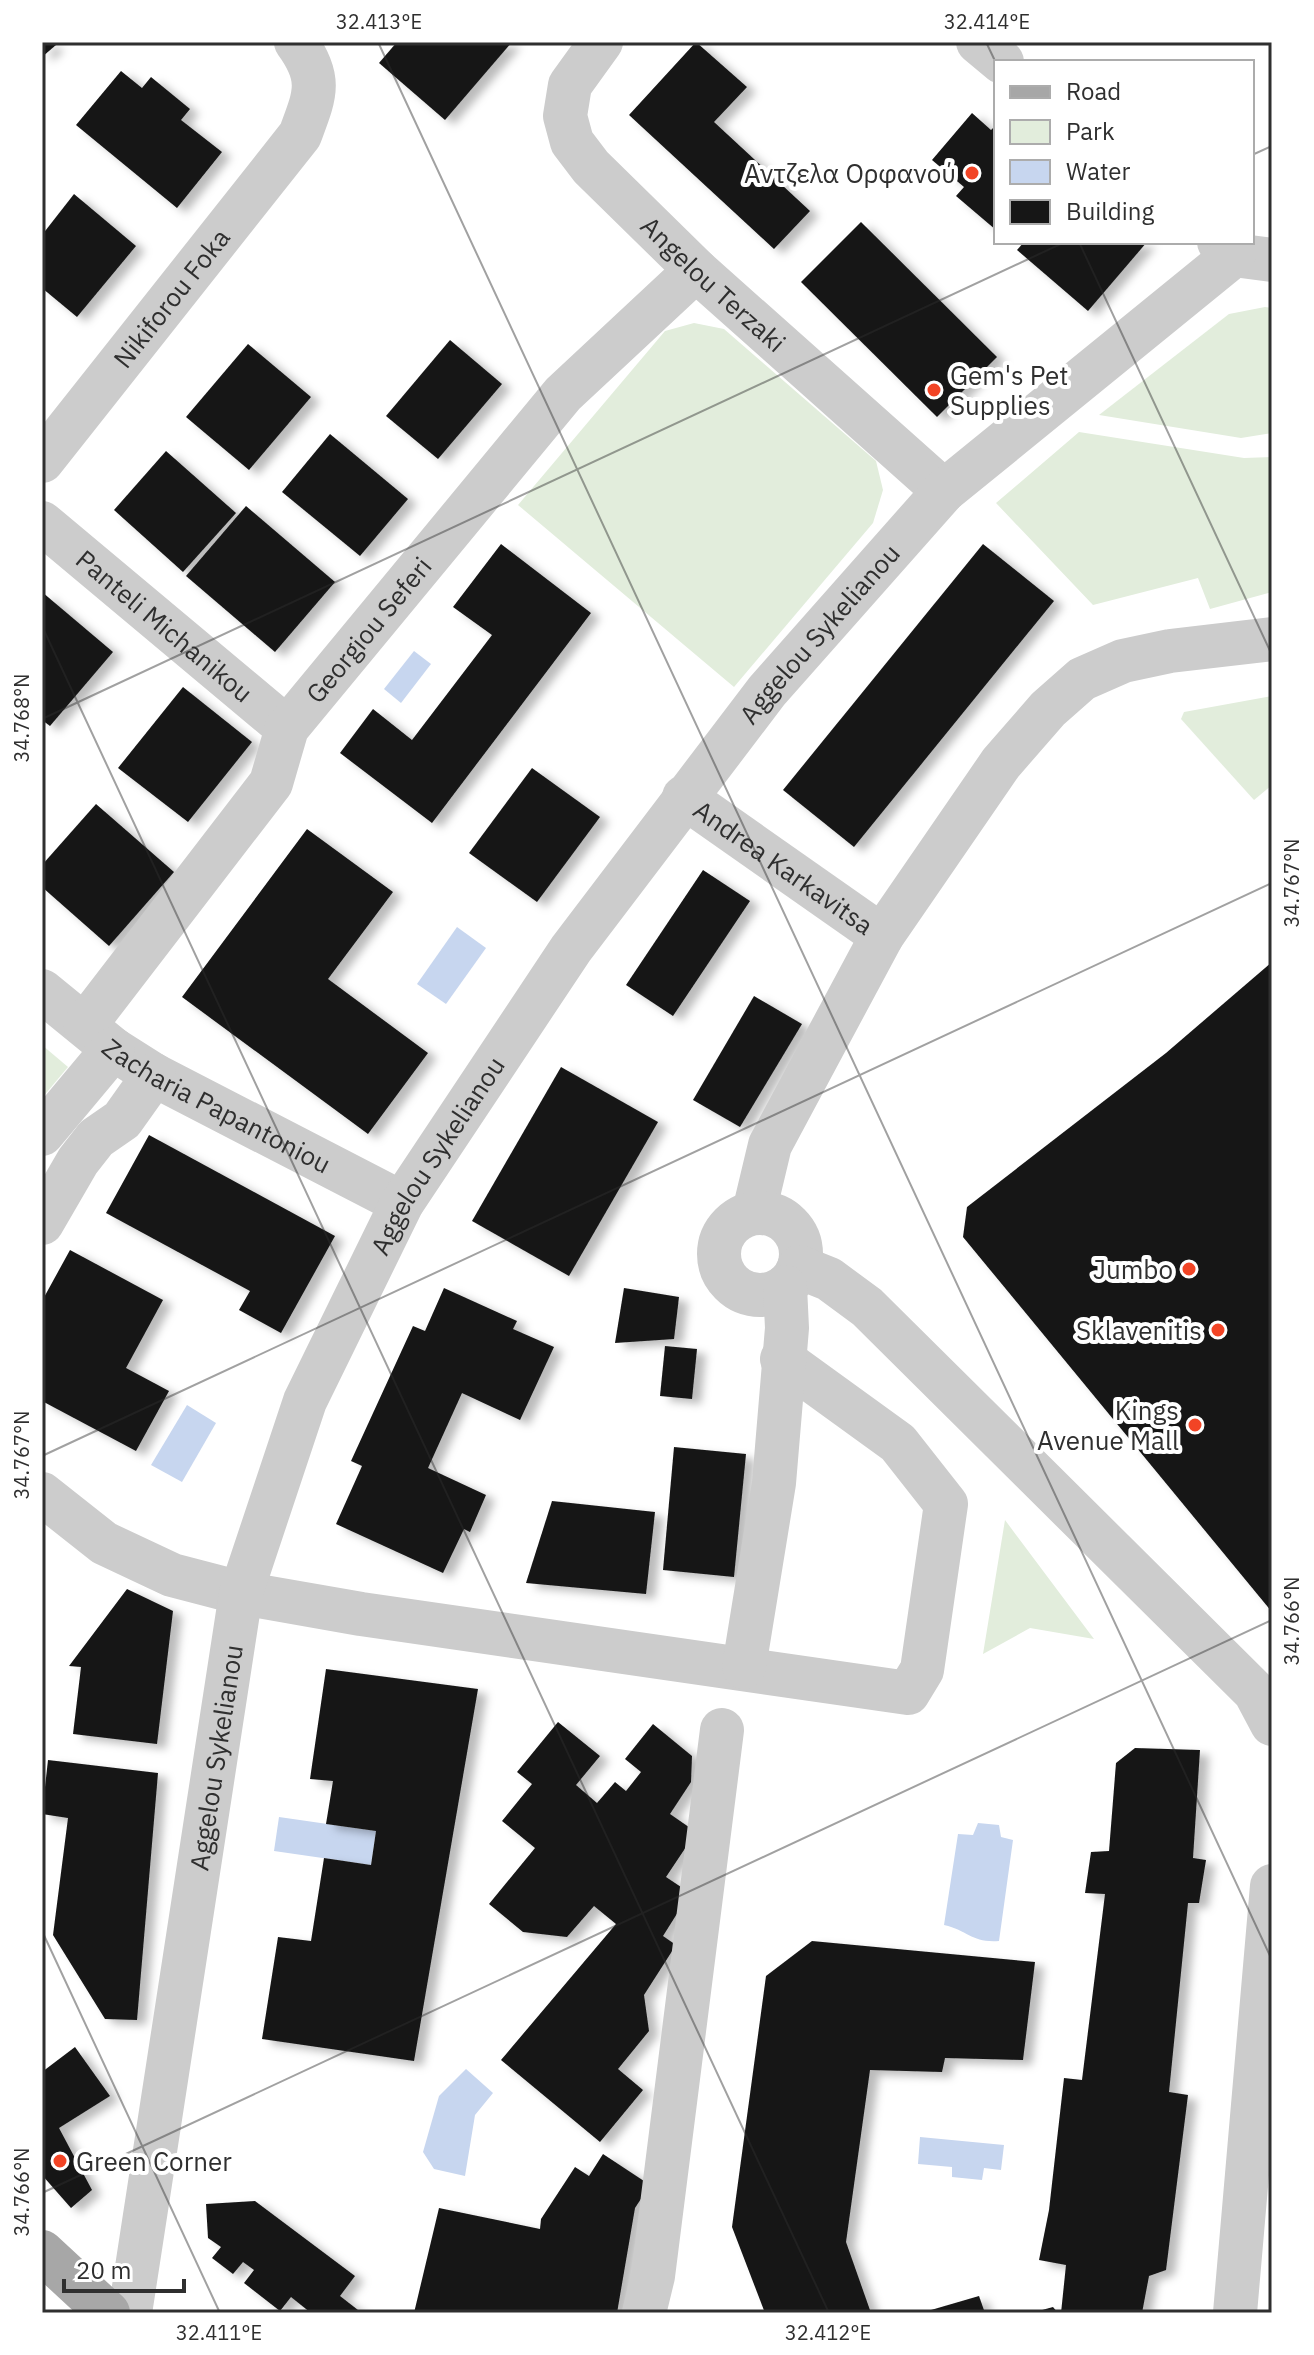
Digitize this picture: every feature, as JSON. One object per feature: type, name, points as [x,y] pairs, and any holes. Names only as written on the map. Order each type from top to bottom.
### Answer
[{"type":"main road","points":[[42,2252],[108,2313]]},
{"type":"street","name":"Nikiforou Foka","points":[[42,461],[300,135],[316,91],[310,61],[296,42]]},
{"type":"street","name":"Angelou Terzaki","points":[[601,42],[570,85],[565,116],[572,142],[591,167],[696,270],[944,491]]},
{"type":"street","points":[[978,42],[1000,60]]},
{"type":"street","name":"Aggelou Sykelianou","points":[[130,2313],[241,1593],[305,1401],[402,1203],[571,949],[684,797],[760,700],[944,491],[1242,252]]},
{"type":"street","name":"Georgiou Seferi","points":[[42,1134],[99,1037],[271,783],[287,728],[563,394],[696,270]]},
{"type":"street","name":"Panteli Michanikou","points":[[42,523],[287,728]]},
{"type":"street","points":[[754,1212],[770,1145],[882,936],[1001,763],[1048,709],[1082,679],[1123,661],[1272,639]]},
{"type":"street","name":"Andrea Karkavitsa","points":[[684,797],[882,936]]},
{"type":"street","name":"Zacharia Papantoniou","points":[[42,991],[99,1037],[154,1075],[402,1203]]},
{"type":"street","points":[[42,1223],[78,1161],[96,1138],[122,1120],[154,1075]]},
{"type":"street","points":[[744,1667],[774,1483],[782,1359],[792,1277],[802,1254],[792,1227],[769,1213],[754,1212],[729,1225],[721,1237],[719,1265],[735,1288],[762,1295],[792,1277],[829,1279],[867,1307],[1255,1692],[1272,1724]]},
{"type":"street","points":[[42,1494],[104,1543],[172,1575],[241,1593],[361,1614],[908,1693],[922,1670],[946,1504],[898,1443],[782,1359]]},
{"type":"street","points":[[644,2313],[653,2276],[722,1730]]},
{"type":"street","points":[[1235,2313],[1272,1886]]},
{"type":"green space","points":[[1272,308],[1272,433],[1241,438],[1099,415],[1229,314]]},
{"type":"green space","points":[[694,323],[724,329],[876,461],[883,490],[873,523],[734,687],[518,505],[665,331]]},
{"type":"green space","points":[[1079,432],[1244,458],[1272,457],[1272,592],[1210,609],[1198,578],[1093,605],[996,503]]},
{"type":"green space","points":[[1272,696],[1272,785],[1254,800],[1181,719],[1184,712]]},
{"type":"green space","points":[[42,1045],[68,1067],[42,1098]]},
{"type":"green space","points":[[1005,1520],[1094,1639],[1030,1628],[983,1654]]},
{"type":"water","points":[[414,651],[431,664],[401,703],[384,689]]},
{"type":"water","points":[[457,927],[486,948],[446,1004],[417,984]]},
{"type":"water","points":[[187,1405],[216,1423],[182,1482],[151,1465]]},
{"type":"water","points":[[279,1817],[376,1831],[371,1865],[274,1851]]},
{"type":"water","points":[[978,1823],[999,1825],[1001,1837],[1013,1840],[999,1941],[976,1938],[944,1925],[958,1834],[973,1835]]},
{"type":"water","points":[[466,2069],[493,2093],[475,2115],[465,2176],[434,2169],[423,2152],[439,2096]]},
{"type":"water","points":[[920,2137],[1004,2145],[1001,2170],[984,2168],[982,2180],[952,2177],[952,2167],[918,2164]]},
{"type":"building","points":[[42,42],[56,45],[42,57]]},
{"type":"building","points":[[397,42],[512,42],[445,120],[379,63]]},
{"type":"building","points":[[696,42],[747,87],[714,122],[810,211],[774,249],[629,115]]},
{"type":"building","points":[[121,71],[142,88],[151,77],[190,109],[181,120],[222,152],[177,208],[76,125]]},
{"type":"building","name":"Αντζελα Ορφανού","points":[[972,113],[991,130],[994,127],[994,228],[956,196],[964,187],[932,160]]},
{"type":"building","points":[[74,194],[136,246],[77,317],[42,288],[42,235]]},
{"type":"building","points":[[861,222],[997,357],[937,417],[801,282]]},
{"type":"building","points":[[1022,244],[1145,244],[1088,311],[1017,250]]},
{"type":"building","points":[[450,340],[502,384],[438,459],[386,416]]},
{"type":"building","points":[[248,344],[311,397],[249,470],[186,417]]},
{"type":"building","points":[[330,434],[408,499],[360,556],[282,492]]},
{"type":"building","points":[[166,451],[236,513],[183,572],[114,510]]},
{"type":"building","points":[[246,506],[335,582],[275,652],[186,576]]},
{"type":"building","points":[[501,544],[591,613],[432,823],[340,753],[373,709],[412,740],[492,635],[453,607]]},
{"type":"building","points":[[983,544],[1054,601],[854,847],[783,790]]},
{"type":"building","points":[[42,592],[113,652],[50,726],[42,720]]},
{"type":"building","points":[[183,687],[252,742],[188,822],[118,768]]},
{"type":"building","points":[[532,768],[600,817],[537,902],[469,853]]},
{"type":"building","points":[[96,804],[174,872],[109,946],[42,887],[42,865]]},
{"type":"building","points":[[307,829],[393,892],[328,979],[428,1053],[368,1134],[182,997]]},
{"type":"building","points":[[703,870],[750,901],[673,1016],[626,985]]},
{"type":"building","name":"Kings Avenue Mall","points":[[1272,962],[1272,1612],[963,1237],[967,1207],[1166,1053]]},
{"type":"building","points":[[754,996],[802,1024],[740,1127],[693,1100]]},
{"type":"building","points":[[561,1067],[658,1122],[569,1276],[472,1221]]},
{"type":"building","points":[[149,1135],[335,1236],[281,1333],[239,1310],[250,1291],[106,1213]]},
{"type":"building","points":[[70,1250],[163,1300],[126,1368],[169,1391],[136,1451],[42,1401],[42,1301]]},
{"type":"building","points":[[444,1288],[517,1321],[513,1329],[554,1347],[520,1420],[462,1393],[428,1468],[486,1495],[470,1532],[464,1529],[443,1573],[336,1524],[362,1466],[351,1461],[413,1326],[425,1331]]},
{"type":"building","points":[[624,1288],[679,1297],[674,1339],[615,1343]]},
{"type":"building","points":[[665,1346],[697,1349],[692,1399],[660,1396]]},
{"type":"building","points":[[674,1447],[746,1454],[734,1577],[663,1570]]},
{"type":"building","points":[[552,1501],[655,1512],[646,1594],[526,1583]]},
{"type":"building","points":[[127,1589],[173,1611],[157,1744],[73,1734],[81,1667],[69,1666]]},
{"type":"building","points":[[326,1669],[478,1689],[414,2061],[262,2039],[278,1937],[311,1941],[324,1858],[371,1865],[376,1831],[326,1824],[333,1781],[310,1779]]},
{"type":"building","points":[[558,1722],[600,1756],[576,1785],[597,1803],[615,1782],[626,1791],[641,1772],[625,1759],[653,1724],[692,1756],[691,1782],[670,1814],[696,1832],[666,1877],[690,1893],[663,1936],[676,1945],[644,1995],[649,2031],[618,2069],[643,2090],[600,2142],[501,2060],[616,1924],[594,1906],[567,1937],[523,1932],[489,1904],[535,1848],[502,1821],[532,1784],[517,1772]]},
{"type":"building","points":[[1135,1748],[1200,1750],[1193,1858],[1206,1860],[1199,1903],[1188,1903],[1169,2092],[1188,2095],[1166,2270],[1149,2276],[1142,2313],[1061,2313],[1066,2265],[1039,2260],[1049,2210],[1064,2078],[1082,2080],[1105,1894],[1085,1893],[1091,1852],[1109,1851],[1116,1763]]},
{"type":"building","points":[[48,1760],[158,1773],[137,2020],[105,2019],[53,1935],[68,1818],[42,1814]]},
{"type":"building","points":[[812,1941],[1035,1962],[1023,2060],[945,2058],[942,2072],[870,2070],[846,2242],[871,2313],[765,2313],[732,2227],[766,1976]]},
{"type":"building","points":[[75,2047],[110,2096],[59,2128],[92,2190],[71,2208],[42,2175],[42,2072]]},
{"type":"building","points":[[603,2154],[650,2185],[635,2208],[617,2313],[414,2313],[439,2208],[540,2229],[541,2219],[575,2167],[589,2176]]},
{"type":"building","points":[[255,2201],[355,2276],[340,2296],[358,2310],[356,2313],[311,2313],[291,2297],[280,2311],[244,2283],[254,2270],[243,2262],[233,2274],[212,2258],[221,2247],[208,2238],[206,2204]]},
{"type":"building","points":[[979,2296],[985,2313],[931,2310]]},
{"type":"building","points":[[1053,2307],[1058,2313],[1035,2313],[1035,2312]]},
{"type":"place","name":"Αντζελα Ορφανού","points":[[972,173]]},
{"type":"place","name":"Gem's Pet Supplies","points":[[934,390]]},
{"type":"place","name":"Jumbo","points":[[1189,1269]]},
{"type":"place","name":"Sklavenitis","points":[[1218,1330]]},
{"type":"place","name":"Kings Avenue Mall","points":[[1195,1425]]},
{"type":"place","name":"Green Corner","points":[[60,2161]]}]
